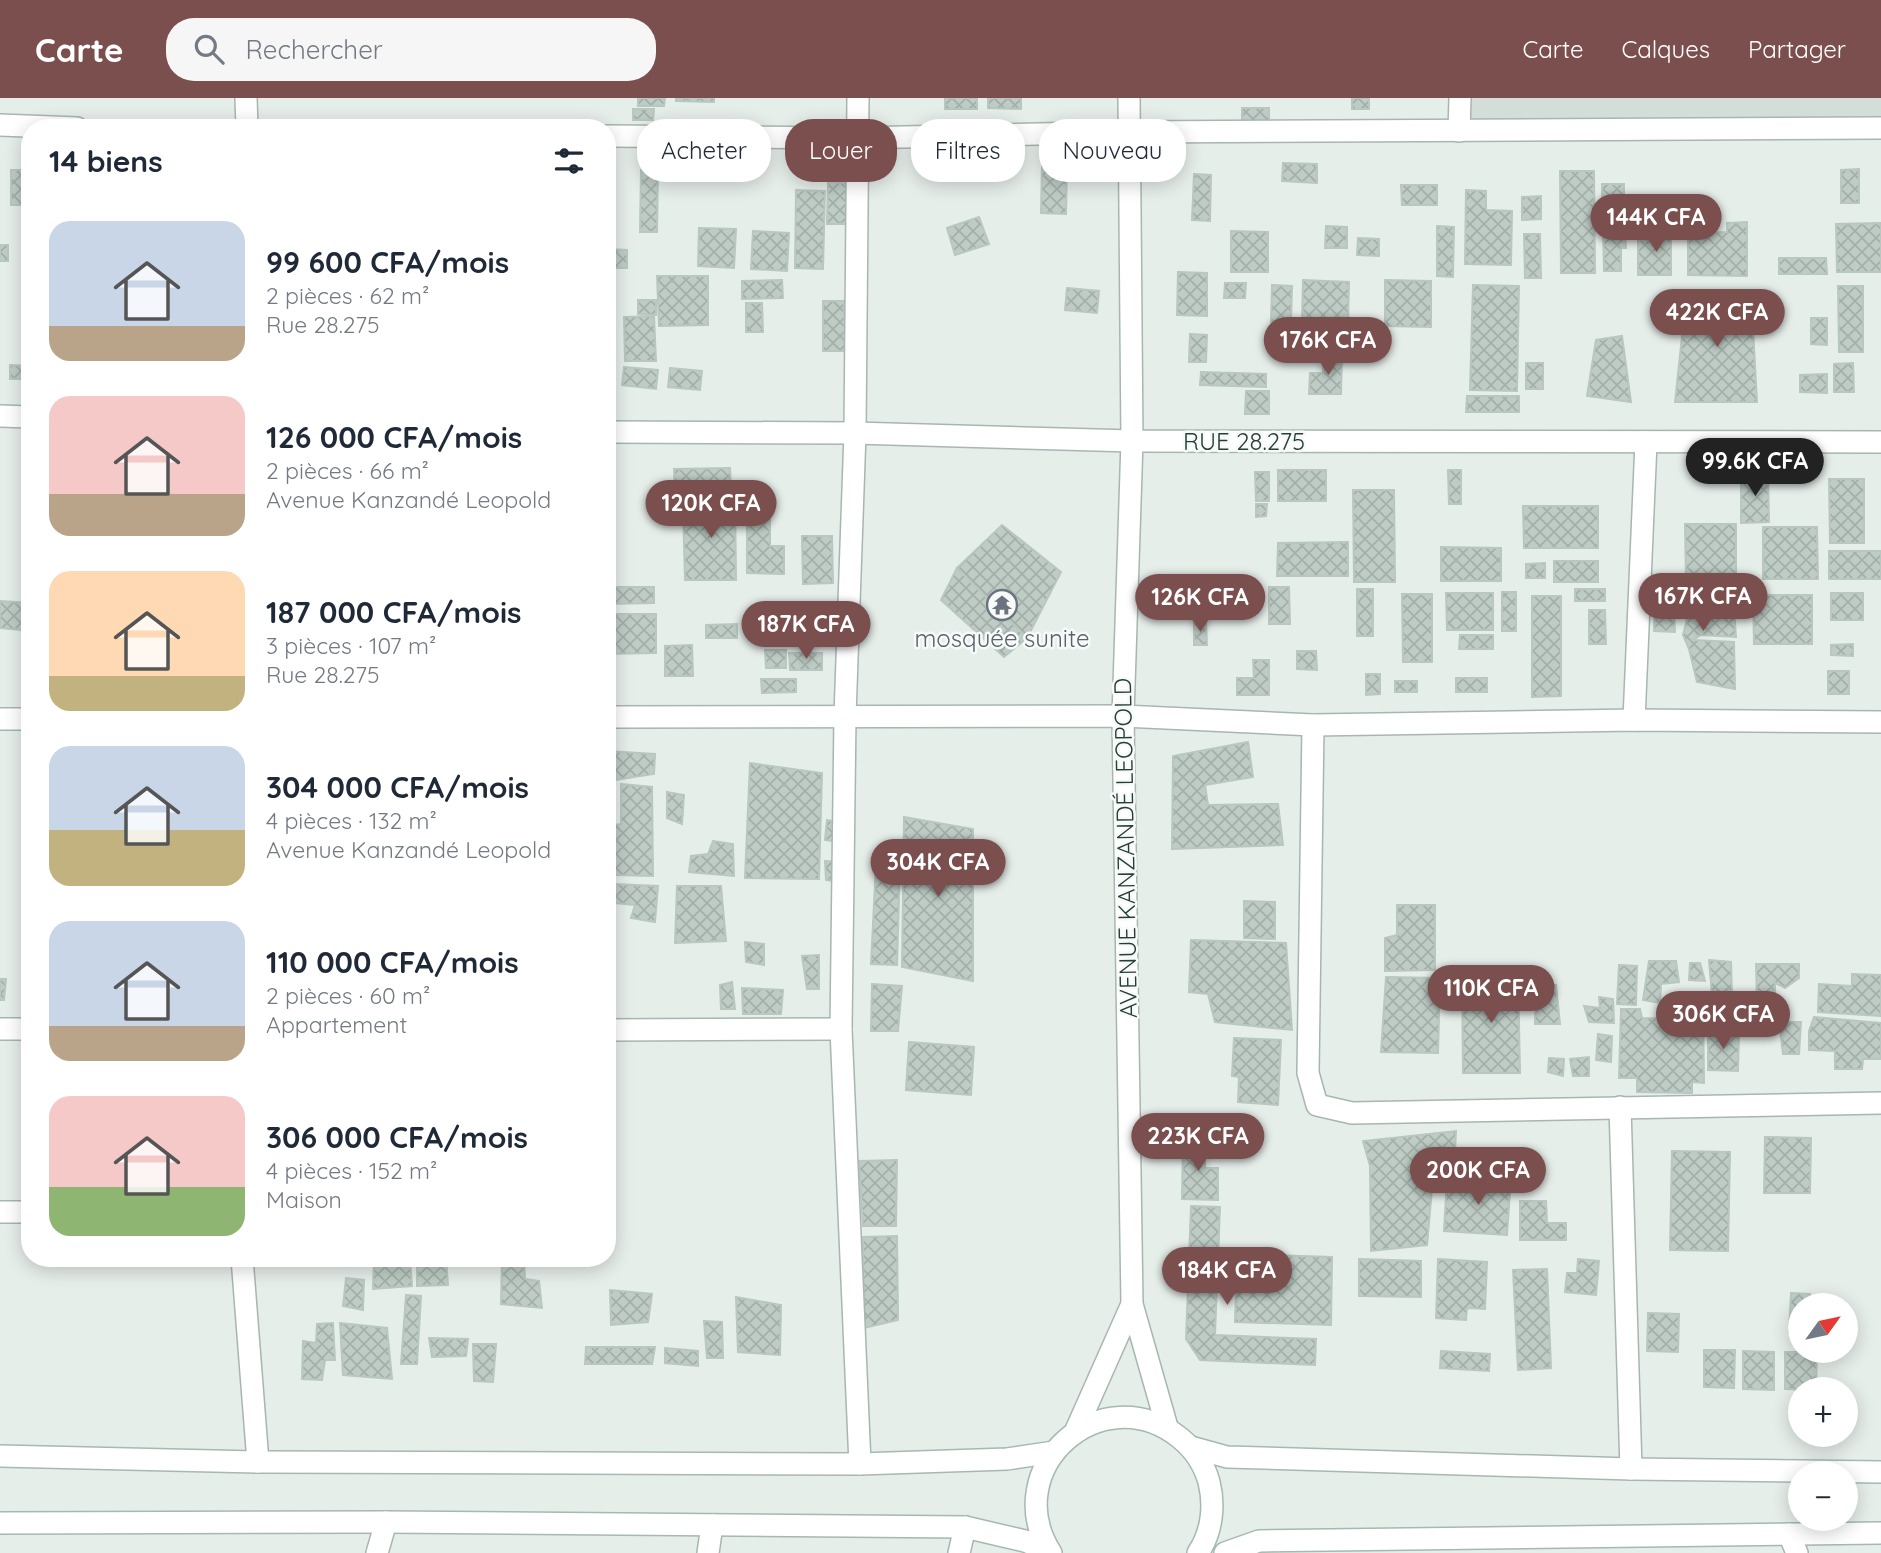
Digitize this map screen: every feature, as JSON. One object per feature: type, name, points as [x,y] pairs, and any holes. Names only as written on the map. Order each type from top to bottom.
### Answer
[{"type":"street","points":[[247,98],[247,119]]},
{"type":"street","points":[[858,98],[858,119]]},
{"type":"street","name":"AVENUE KANZANDÉ LEOPOLD","points":[[1129,98],[1129,119]]},
{"type":"street","points":[[1459,131],[1461,98]]},
{"type":"street","points":[[0,125],[21,126]]},
{"type":"street","points":[[1186,132],[1881,128]]},
{"type":"street","points":[[897,137],[1039,134]]},
{"type":"street","points":[[616,136],[785,137]]},
{"type":"street","points":[[858,182],[855,433],[845,716],[841,1029],[860,1464]]},
{"type":"street","name":"AVENUE KANZANDÉ LEOPOLD","points":[[1129,182],[1132,441],[1123,716],[1132,1304]]},
{"type":"street","points":[[0,416],[21,417]]},
{"type":"street","name":"RUE 28.275","points":[[616,432],[855,433],[1132,441],[1881,442]]},
{"type":"street","points":[[1634,720],[1646,442]]},
{"type":"street","points":[[616,717],[1123,716],[1312,725],[1634,720],[1881,722]]},
{"type":"street","points":[[0,719],[21,719]]},
{"type":"street","points":[[1312,725],[1308,1073],[1317,1105],[1352,1113],[1881,1103]]},
{"type":"street","points":[[0,1029],[21,1029]]},
{"type":"street","points":[[616,1030],[841,1029]]},
{"type":"street","points":[[1620,1107],[1631,1469]]},
{"type":"street","points":[[0,1212],[21,1212]]},
{"type":"street","points":[[243,1267],[258,1462]]},
{"type":"street","points":[[1132,1304],[1167,1427]]},
{"type":"street","points":[[1050,1552],[1039,1527],[1036,1501],[1041,1475],[1054,1452],[1076,1430],[1132,1304]]},
{"type":"street","points":[[1076,1430],[1105,1418],[1137,1417],[1167,1427],[1191,1447],[1205,1469],[1212,1494],[1212,1519],[1204,1544],[1198,1553]]},
{"type":"street","points":[[1191,1447],[1227,1457],[1631,1469],[1881,1472]]},
{"type":"street","points":[[0,1456],[258,1462],[860,1464],[1007,1459],[1054,1452]]},
{"type":"street","points":[[0,1522],[965,1527],[1025,1541],[1050,1552]]},
{"type":"street","points":[[377,1553],[386,1522]]},
{"type":"street","points":[[708,1553],[712,1525]]},
{"type":"street","points":[[959,1553],[965,1527]]},
{"type":"street","points":[[1233,1551],[1259,1541],[1793,1544],[1881,1533]]},
{"type":"shaded area","points":[[1468,98],[1881,98],[1881,120],[1467,120]]},
{"type":"building","points":[[638,98],[665,98],[664,106],[638,106]]},
{"type":"building","points":[[676,98],[714,98],[714,102],[676,101]]},
{"type":"building","points":[[945,98],[977,98],[977,109],[945,109]]},
{"type":"building","points":[[988,98],[1021,98],[1021,109],[988,108]]},
{"type":"building","points":[[1352,98],[1369,98],[1369,109],[1352,109]]},
{"type":"building","points":[[1242,108],[1269,108],[1269,121],[1242,121]]},
{"type":"building","points":[[633,109],[654,109],[653,119],[633,120]]},
{"type":"building","points":[[1283,163],[1317,164],[1317,183],[1282,181]]},
{"type":"building","points":[[1859,169],[1859,203],[1841,203],[1841,170]]},
{"type":"building","points":[[11,170],[21,170],[21,205],[11,205]]},
{"type":"building","points":[[1560,171],[1594,171],[1595,273],[1561,273]]},
{"type":"building","points":[[1194,174],[1211,175],[1210,221],[1192,220]]},
{"type":"building","points":[[641,182],[658,182],[657,232],[640,232]]},
{"type":"building","points":[[828,182],[846,183],[846,224],[827,224]]},
{"type":"building","points":[[1042,182],[1067,182],[1066,214],[1041,213]]},
{"type":"building","points":[[1602,184],[1624,184],[1627,219],[1602,219]]},
{"type":"building","points":[[1401,185],[1437,185],[1437,205],[1402,205]]},
{"type":"building","points":[[796,190],[825,191],[823,269],[795,268]]},
{"type":"building","points":[[1466,190],[1486,191],[1486,210],[1512,211],[1511,265],[1465,264]]},
{"type":"building","points":[[1541,196],[1541,219],[1522,220],[1522,197]]},
{"type":"building","points":[[979,217],[989,244],[955,255],[947,228]]},
{"type":"building","points":[[1747,222],[1747,276],[1688,275],[1688,233],[1727,232],[1727,223]]},
{"type":"building","points":[[1881,223],[1881,272],[1837,272],[1836,224]]},
{"type":"building","points":[[1326,226],[1347,227],[1347,248],[1325,248]]},
{"type":"building","points":[[1437,226],[1454,227],[1453,277],[1437,276]]},
{"type":"building","points":[[1656,227],[1671,227],[1671,275],[1638,275],[1638,240],[1657,240]]},
{"type":"building","points":[[699,228],[736,229],[734,268],[698,266]]},
{"type":"building","points":[[1603,229],[1625,229],[1626,248],[1621,248],[1621,271],[1604,271]]},
{"type":"building","points":[[753,231],[789,233],[787,271],[751,269]]},
{"type":"building","points":[[1231,231],[1268,232],[1268,272],[1231,272]]},
{"type":"building","points":[[1524,234],[1540,234],[1541,278],[1525,278]]},
{"type":"building","points":[[1358,238],[1379,239],[1379,256],[1357,255]]},
{"type":"building","points":[[0,245],[8,245],[8,261],[0,261]]},
{"type":"building","points":[[616,249],[627,250],[627,268],[616,268]]},
{"type":"building","points":[[1779,258],[1826,258],[1827,274],[1779,274]]},
{"type":"building","points":[[1178,272],[1207,273],[1207,316],[1177,315]]},
{"type":"building","points":[[657,276],[708,276],[708,325],[659,326]]},
{"type":"building","points":[[782,280],[783,298],[742,299],[742,281]]},
{"type":"building","points":[[1303,280],[1349,282],[1348,322],[1302,321]]},
{"type":"building","points":[[1385,280],[1431,281],[1431,327],[1385,326]]},
{"type":"building","points":[[1225,283],[1246,283],[1245,298],[1224,298]]},
{"type":"building","points":[[1272,285],[1292,286],[1291,322],[1271,322]]},
{"type":"building","points":[[1473,285],[1519,286],[1517,391],[1470,390]]},
{"type":"building","points":[[1838,286],[1863,286],[1863,352],[1839,352]]},
{"type":"building","points":[[1067,288],[1099,291],[1097,313],[1065,310]]},
{"type":"building","points":[[1687,290],[1751,292],[1757,402],[1675,402]]},
{"type":"building","points":[[638,300],[656,300],[656,315],[638,314]]},
{"type":"building","points":[[823,301],[844,301],[845,351],[823,351]]},
{"type":"building","points":[[746,303],[762,303],[763,332],[746,332]]},
{"type":"building","points":[[654,316],[656,361],[625,361],[624,317]]},
{"type":"building","points":[[1811,318],[1827,318],[1827,345],[1811,344]]},
{"type":"building","points":[[1190,334],[1207,335],[1206,362],[1189,362]]},
{"type":"building","points":[[1622,336],[1631,402],[1587,396],[1596,340]]},
{"type":"building","points":[[1323,354],[1342,354],[1341,394],[1309,394],[1310,373],[1323,373]]},
{"type":"building","points":[[1526,363],[1543,363],[1543,389],[1526,389]]},
{"type":"building","points":[[1853,363],[1854,392],[1834,392],[1834,364]]},
{"type":"building","points":[[10,365],[21,366],[21,379],[10,379]]},
{"type":"building","points":[[624,367],[658,370],[656,389],[622,385]]},
{"type":"building","points":[[670,368],[702,371],[700,390],[668,387]]},
{"type":"building","points":[[1201,372],[1266,374],[1266,387],[1200,385]]},
{"type":"building","points":[[1827,374],[1827,393],[1800,392],[1800,375]]},
{"type":"building","points":[[1246,391],[1269,391],[1269,414],[1245,414]]},
{"type":"building","points":[[1467,396],[1519,396],[1519,412],[1466,412]]},
{"type":"building","points":[[730,468],[731,487],[708,488],[708,494],[675,494],[674,469]]},
{"type":"building","points":[[1278,470],[1326,470],[1326,501],[1278,501]]},
{"type":"building","points":[[1448,470],[1461,470],[1461,504],[1449,504]]},
{"type":"building","points":[[1255,472],[1269,472],[1269,501],[1256,501]]},
{"type":"building","points":[[1741,473],[1768,473],[1769,522],[1741,523]]},
{"type":"building","points":[[1829,479],[1864,479],[1864,543],[1830,543]]},
{"type":"building","points":[[1353,490],[1394,490],[1395,582],[1354,582]]},
{"type":"building","points":[[706,496],[735,496],[736,580],[685,580],[683,506],[707,506]]},
{"type":"building","points":[[1256,504],[1267,504],[1266,516],[1256,517]]},
{"type":"building","points":[[1523,506],[1598,506],[1598,548],[1524,548]]},
{"type":"building","points":[[770,519],[770,546],[784,546],[784,574],[747,573],[747,520]]},
{"type":"building","points":[[1685,524],[1736,524],[1736,580],[1686,580]]},
{"type":"building","points":[[1002,525],[1061,572],[1027,638],[957,568]]},
{"type":"building","points":[[1763,527],[1817,527],[1818,579],[1763,579]]},
{"type":"building","points":[[802,536],[832,536],[833,583],[803,584]]},
{"type":"building","points":[[1348,542],[1348,576],[1277,576],[1278,543]]},
{"type":"building","points":[[1441,547],[1501,548],[1501,581],[1441,581]]},
{"type":"building","points":[[1829,551],[1881,551],[1881,579],[1829,579]]},
{"type":"building","points":[[1554,561],[1598,561],[1598,582],[1554,582]]},
{"type":"building","points":[[1545,563],[1545,578],[1526,578],[1526,564]]},
{"type":"building","points":[[957,568],[1027,638],[1004,657],[941,600]]},
{"type":"building","points":[[616,587],[654,587],[654,603],[616,604]]},
{"type":"building","points":[[1269,587],[1289,587],[1290,624],[1269,624]]},
{"type":"building","points":[[1357,589],[1373,589],[1373,636],[1357,636]]},
{"type":"building","points":[[1575,589],[1605,589],[1605,601],[1575,601]]},
{"type":"building","points":[[1502,592],[1516,592],[1516,631],[1502,631]]},
{"type":"building","points":[[1446,593],[1493,593],[1493,630],[1447,630]]},
{"type":"building","points":[[1655,593],[1696,596],[1694,612],[1704,615],[1703,593],[1733,594],[1736,637],[1701,635],[1693,640],[1734,642],[1735,689],[1697,682],[1683,635],[1687,619],[1674,613],[1675,632],[1654,631]]},
{"type":"building","points":[[1831,593],[1863,593],[1863,620],[1831,620]]},
{"type":"building","points":[[1402,594],[1432,594],[1432,662],[1403,662]]},
{"type":"building","points":[[1753,595],[1812,595],[1812,644],[1754,644]]},
{"type":"building","points":[[1532,596],[1561,596],[1561,696],[1532,697]]},
{"type":"building","points":[[0,601],[21,602],[21,630],[0,628]]},
{"type":"building","points":[[1589,610],[1605,610],[1606,644],[1589,644]]},
{"type":"building","points":[[616,614],[656,614],[656,653],[616,654]]},
{"type":"building","points":[[748,615],[784,615],[784,634],[748,634]]},
{"type":"building","points":[[1194,622],[1206,622],[1207,645],[1194,645]]},
{"type":"building","points":[[737,624],[737,638],[706,638],[706,625]]},
{"type":"building","points":[[1460,635],[1493,635],[1493,649],[1459,649]]},
{"type":"building","points":[[1853,644],[1853,656],[1831,655],[1831,645]]},
{"type":"building","points":[[692,645],[693,676],[665,676],[665,646]]},
{"type":"building","points":[[765,650],[786,650],[786,668],[766,668]]},
{"type":"building","points":[[1297,651],[1316,651],[1317,670],[1297,669]]},
{"type":"building","points":[[789,653],[822,653],[822,670],[790,670]]},
{"type":"building","points":[[1253,660],[1269,660],[1269,695],[1237,695],[1237,678],[1254,678]]},
{"type":"building","points":[[1828,671],[1849,671],[1849,694],[1828,694]]},
{"type":"building","points":[[1366,674],[1380,674],[1380,694],[1366,695]]},
{"type":"building","points":[[1456,678],[1487,678],[1487,692],[1456,692]]},
{"type":"building","points":[[761,679],[796,679],[796,692],[762,693]]},
{"type":"building","points":[[1395,681],[1417,681],[1417,692],[1395,692]]},
{"type":"building","points":[[1248,742],[1253,777],[1205,785],[1208,805],[1278,804],[1283,845],[1172,849],[1173,756]]},
{"type":"building","points":[[616,752],[655,754],[654,774],[616,780]]},
{"type":"building","points":[[750,763],[822,773],[819,879],[745,878]]},
{"type":"building","points":[[621,784],[652,787],[653,876],[616,875],[616,825],[621,824]]},
{"type":"building","points":[[667,792],[684,795],[682,824],[667,818]]},
{"type":"building","points":[[904,817],[973,829],[973,981],[902,967]]},
{"type":"building","points":[[827,820],[838,822],[838,842],[825,840]]},
{"type":"building","points":[[713,841],[733,844],[734,876],[689,872],[691,856],[708,854]]},
{"type":"building","points":[[825,861],[838,862],[838,882],[826,880]]},
{"type":"building","points":[[876,864],[900,865],[897,965],[871,964]]},
{"type":"building","points":[[616,884],[658,886],[655,922],[631,918],[635,905],[616,903]]},
{"type":"building","points":[[677,886],[721,886],[726,941],[675,943]]},
{"type":"building","points":[[1244,901],[1275,902],[1275,939],[1244,938]]},
{"type":"building","points":[[1397,905],[1435,905],[1435,970],[1385,971],[1385,938],[1397,935]]},
{"type":"building","points":[[1191,940],[1286,943],[1292,1030],[1215,1022],[1208,994],[1189,992]]},
{"type":"building","points":[[745,942],[764,944],[764,965],[746,962]]},
{"type":"building","points":[[819,955],[819,989],[807,989],[802,956]]},
{"type":"building","points":[[1709,960],[1731,962],[1732,997],[1712,996]]},
{"type":"building","points":[[1649,961],[1676,961],[1679,982],[1661,984],[1660,1003],[1643,1000]]},
{"type":"building","points":[[1690,963],[1700,963],[1705,981],[1689,980]]},
{"type":"building","points":[[1756,964],[1799,964],[1799,978],[1785,988],[1775,983],[1775,1002],[1757,1002]]},
{"type":"building","points":[[1619,965],[1637,966],[1636,1005],[1617,1004]]},
{"type":"building","points":[[1852,974],[1881,975],[1881,1016],[1818,1012],[1819,984],[1852,986]]},
{"type":"building","points":[[1518,976],[1520,1073],[1463,1073],[1462,977]]},
{"type":"building","points":[[1386,977],[1440,978],[1438,1053],[1381,1052]]},
{"type":"building","points":[[0,979],[6,979],[4,1000],[0,1000]]},
{"type":"building","points":[[732,982],[735,1009],[721,1009],[720,985]]},
{"type":"building","points":[[872,984],[902,986],[898,1031],[871,1031]]},
{"type":"building","points":[[1536,984],[1556,985],[1560,1024],[1535,1024]]},
{"type":"building","points":[[742,988],[783,990],[781,1014],[743,1014]]},
{"type":"building","points":[[1599,997],[1613,999],[1614,1023],[1589,1022],[1584,1006],[1600,1008]]},
{"type":"building","points":[[1679,998],[1703,999],[1704,1083],[1692,1082],[1692,1093],[1637,1092],[1637,1078],[1619,1078],[1621,1009],[1640,1009],[1642,1018],[1678,1019]]},
{"type":"building","points":[[1814,1017],[1881,1023],[1881,1059],[1863,1059],[1862,1069],[1835,1069],[1835,1051],[1809,1050],[1809,1031]]},
{"type":"building","points":[[1779,1022],[1801,1022],[1799,1054],[1783,1054]]},
{"type":"building","points":[[1708,1032],[1739,1033],[1738,1071],[1708,1070]]},
{"type":"building","points":[[1598,1034],[1612,1036],[1611,1062],[1596,1060]]},
{"type":"building","points":[[1234,1038],[1281,1040],[1278,1105],[1238,1102],[1239,1077],[1232,1076]]},
{"type":"building","points":[[909,1042],[974,1047],[971,1095],[906,1090]]},
{"type":"building","points":[[1589,1057],[1589,1076],[1573,1076],[1570,1059]]},
{"type":"building","points":[[1549,1058],[1564,1059],[1563,1076],[1548,1072]]},
{"type":"building","points":[[1456,1131],[1454,1172],[1433,1178],[1427,1245],[1371,1251],[1370,1166],[1363,1141]]},
{"type":"building","points":[[1765,1137],[1811,1138],[1810,1193],[1764,1193]]},
{"type":"building","points":[[1183,1139],[1205,1139],[1205,1168],[1218,1168],[1218,1200],[1182,1199]]},
{"type":"building","points":[[1672,1151],[1730,1152],[1728,1251],[1670,1250]]},
{"type":"building","points":[[897,1160],[896,1226],[863,1226],[859,1161]]},
{"type":"building","points":[[1494,1176],[1511,1177],[1507,1235],[1444,1231],[1447,1179],[1475,1181],[1474,1191],[1493,1193]]},
{"type":"building","points":[[1520,1201],[1546,1201],[1547,1223],[1566,1223],[1566,1240],[1520,1240]]},
{"type":"building","points":[[1191,1206],[1220,1207],[1215,1335],[1316,1339],[1315,1365],[1200,1360],[1186,1339]]},
{"type":"building","points":[[897,1236],[898,1320],[864,1328],[863,1237]]},
{"type":"building","points":[[1237,1254],[1332,1257],[1331,1325],[1235,1322]]},
{"type":"building","points":[[1359,1259],[1421,1261],[1421,1297],[1359,1296]]},
{"type":"building","points":[[1438,1259],[1487,1262],[1485,1309],[1467,1308],[1466,1320],[1436,1318]]},
{"type":"building","points":[[1578,1259],[1599,1261],[1596,1295],[1565,1292],[1567,1273],[1577,1273]]},
{"type":"building","points":[[374,1267],[411,1267],[412,1286],[373,1289]]},
{"type":"building","points":[[417,1267],[447,1267],[448,1285],[417,1286]]},
{"type":"building","points":[[502,1267],[524,1267],[525,1279],[539,1281],[542,1308],[501,1304]]},
{"type":"building","points":[[1547,1269],[1551,1368],[1518,1370],[1513,1270]]},
{"type":"building","points":[[346,1278],[364,1280],[363,1310],[343,1306]]},
{"type":"building","points":[[610,1290],[652,1294],[648,1322],[611,1325]]},
{"type":"building","points":[[406,1295],[421,1296],[417,1364],[401,1364]]},
{"type":"building","points":[[736,1297],[781,1305],[780,1355],[738,1352]]},
{"type":"building","points":[[1648,1313],[1679,1314],[1678,1352],[1647,1351]]},
{"type":"building","points":[[704,1321],[722,1322],[723,1358],[707,1358]]},
{"type":"building","points":[[333,1323],[335,1360],[325,1360],[322,1380],[302,1379],[303,1341],[316,1343],[317,1324]]},
{"type":"building","points":[[340,1323],[387,1328],[392,1379],[343,1375]]},
{"type":"building","points":[[429,1338],[468,1339],[466,1356],[432,1357]]},
{"type":"building","points":[[473,1344],[496,1344],[493,1382],[474,1381]]},
{"type":"building","points":[[586,1347],[655,1347],[652,1364],[585,1364]]},
{"type":"building","points":[[665,1348],[698,1351],[698,1366],[665,1363]]},
{"type":"building","points":[[1704,1350],[1735,1350],[1734,1388],[1704,1387]]},
{"type":"building","points":[[1441,1351],[1490,1354],[1489,1371],[1440,1368]]},
{"type":"building","points":[[1743,1351],[1774,1352],[1774,1390],[1743,1389]]},
{"type":"building","points":[[1785,1352],[1788,1352],[1788,1363],[1817,1363],[1816,1377],[1788,1377],[1788,1389],[1785,1389]]},
{"type":"place","name":"mosquée sunite","points":[[1002,605]]}]
